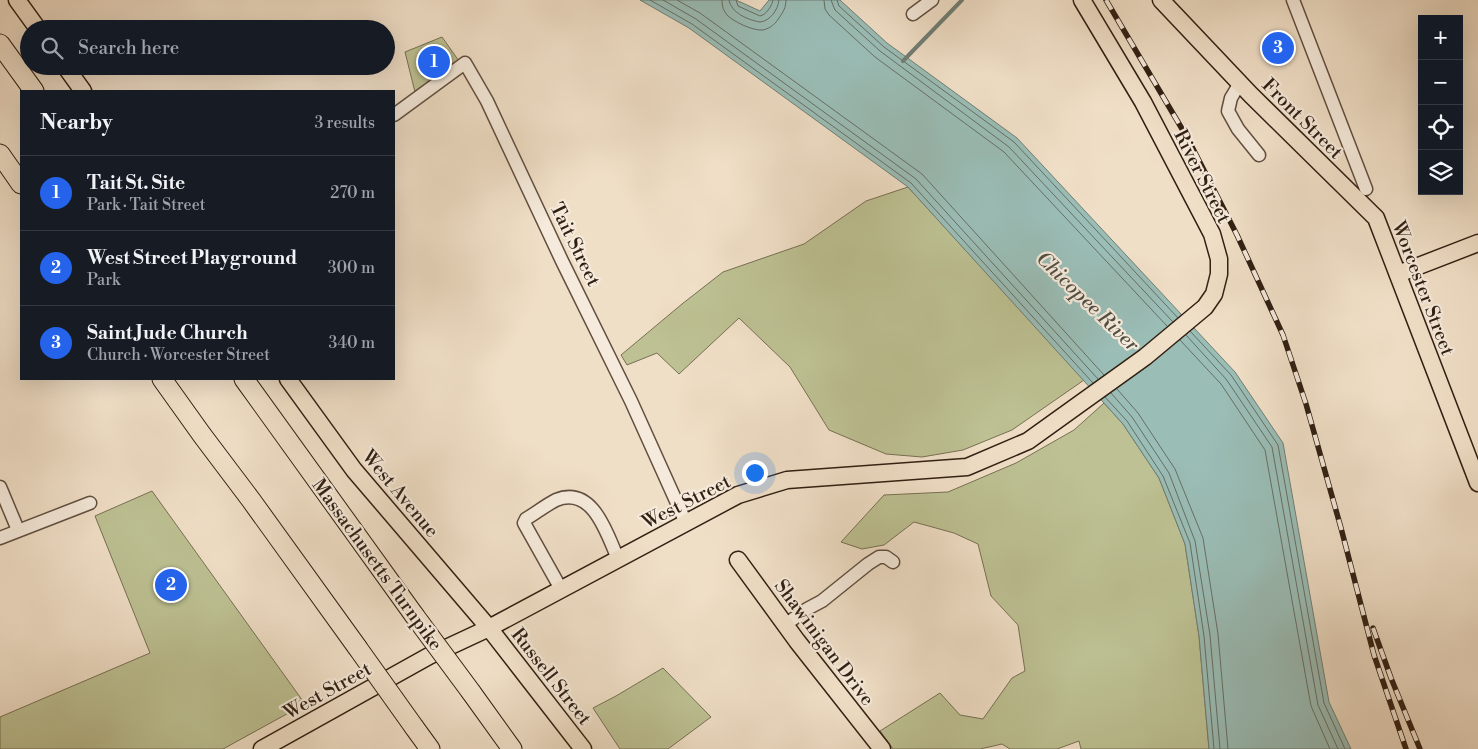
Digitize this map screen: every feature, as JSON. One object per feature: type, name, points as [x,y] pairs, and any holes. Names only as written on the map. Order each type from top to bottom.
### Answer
[{"type":"highway","points":[[0,44],[20,72]]},
{"type":"highway","points":[[22,75],[33,90]]},
{"type":"highway","points":[[0,154],[20,183]]},
{"type":"highway","points":[[163,380],[430,749]]},
{"type":"highway","name":"Massachusetts Turnpike","points":[[245,380],[512,749]]},
{"type":"main road","points":[[17,0],[31,20]]},
{"type":"main road","name":"River Street","points":[[1082,0],[1143,102],[1212,234],[1219,259],[1218,281],[1210,300],[1192,318],[1144,357]]},
{"type":"main road","name":"Front Street","points":[[1162,0],[1240,83],[1376,218]]},
{"type":"main road","points":[[71,75],[81,90]]},
{"type":"main road","name":"Worcester Street","points":[[1376,218],[1478,483]]},
{"type":"main road","points":[[1398,274],[1478,243]]},
{"type":"main road","name":"West Street","points":[[262,749],[429,656],[489,628],[738,495],[787,480],[967,467],[1028,441],[1144,357]]},
{"type":"main road","name":"West Avenue","points":[[289,380],[354,470],[489,628]]},
{"type":"main road","name":"Shawinigan Drive","points":[[738,560],[785,625],[882,749]]},
{"type":"main road","name":"Russell Street","points":[[489,628],[583,749]]},
{"type":"street","points":[[913,14],[932,0]]},
{"type":"street","points":[[1293,0],[1366,189]]},
{"type":"street","name":"Tait Street","points":[[395,113],[465,63],[488,101],[562,261],[631,401],[686,523]]},
{"type":"street","points":[[1240,83],[1231,98],[1228,111],[1238,129],[1259,155]]},
{"type":"street","points":[[0,487],[18,530]]},
{"type":"street","points":[[561,589],[524,523],[526,519],[555,501],[564,498],[576,499],[589,504],[602,523],[618,559]]},
{"type":"street","points":[[0,538],[90,504]]},
{"type":"street","points":[[785,625],[822,601],[879,558],[886,557],[892,562]]},
{"type":"green space","points":[[442,37],[466,71],[416,96],[405,52]]},
{"type":"green space","points":[[908,187],[1084,380],[1012,430],[963,450],[922,457],[886,454],[829,430],[790,367],[739,318],[679,374],[657,353],[627,365],[621,355],[723,272],[804,244],[866,201]]},
{"type":"green space","points":[[1104,403],[1123,424],[1159,478],[1185,544],[1199,636],[1209,749],[1081,749],[1079,741],[1057,749],[1010,749],[1002,744],[980,749],[893,749],[880,731],[940,693],[960,715],[983,719],[1012,678],[1025,671],[1018,625],[991,596],[978,544],[954,533],[914,522],[884,545],[862,549],[841,542],[884,495],[948,492],[1016,463],[1074,430]]},
{"type":"green space","points":[[152,491],[305,704],[223,749],[0,749],[0,717],[150,653],[95,516]]},
{"type":"green space","points":[[663,668],[711,717],[668,749],[620,749],[593,708]]},
{"type":"water","name":"Chicopee River","points":[[640,0],[736,0],[760,11],[769,0],[840,0],[887,43],[1017,138],[1235,372],[1283,443],[1329,702],[1351,749],[1209,749],[1199,636],[1185,544],[1159,478],[1123,424],[908,187],[689,28]]},
{"type":"waterway","points":[[903,61],[962,0]]},
{"type":"railway","points":[[1106,0],[1188,139],[1237,235],[1283,335],[1306,404],[1374,655],[1406,749]]},
{"type":"railway","points":[[1373,628],[1420,749]]},
{"type":"place","name":"Saint Jude Church","points":[[1278,48]]},
{"type":"place","name":"Tait St. Site","points":[[434,62]]},
{"type":"place","name":"West Street Playground","points":[[171,585]]}]
